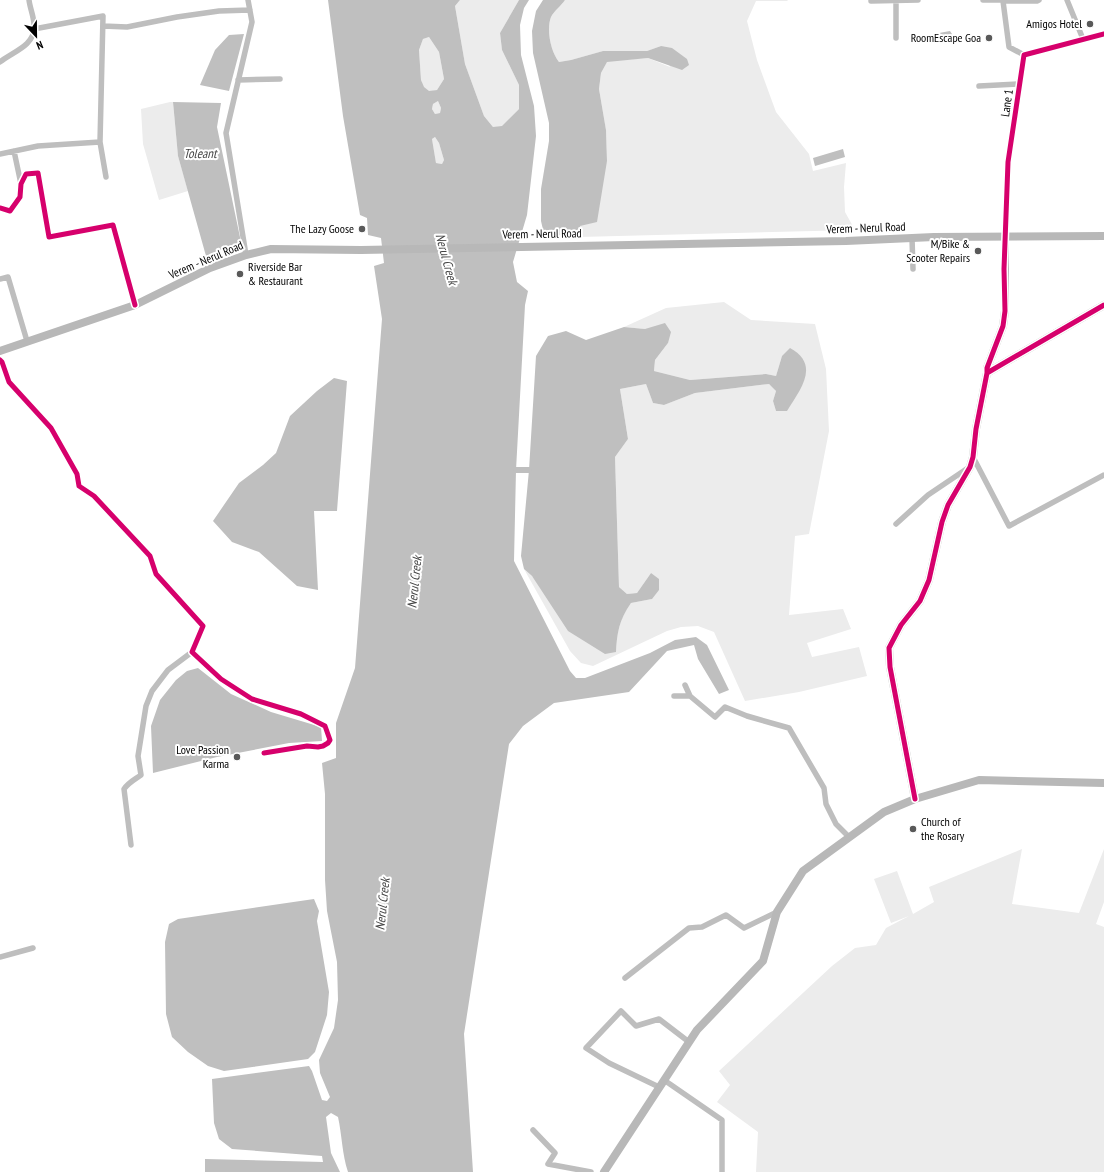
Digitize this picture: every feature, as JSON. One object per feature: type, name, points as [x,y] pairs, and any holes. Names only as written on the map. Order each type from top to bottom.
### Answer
[{"type":"main road","name":"Verem - Nerul Road","points":[[0,351],[134,305],[210,268],[246,255],[271,249],[361,250],[846,241],[912,238],[1104,236]]},
{"type":"main road","points":[[915,799],[890,668],[889,648],[901,625],[920,600],[925,590],[942,522],[948,505],[970,467],[973,457],[976,429],[987,368],[1003,326],[1005,311],[1004,237]]},
{"type":"main road","points":[[987,373],[1104,304]]},
{"type":"main road","points":[[604,1172],[697,1030],[763,961],[777,912],[803,871],[884,812],[915,799],[979,780],[1104,783]]},
{"type":"street","points":[[0,62],[32,38],[34,29],[29,0]]},
{"type":"street","points":[[246,255],[226,133],[252,22],[248,0]]},
{"type":"street","points":[[896,0],[896,38]]},
{"type":"street","points":[[871,1],[918,0]]},
{"type":"street","points":[[983,0],[1038,0]]},
{"type":"street","points":[[1003,0],[1010,47],[1024,55],[1104,34]]},
{"type":"street","points":[[1067,0],[1083,39]]},
{"type":"street","points":[[103,26],[127,27],[177,17],[219,11],[250,10]]},
{"type":"street","points":[[34,29],[103,16],[100,142],[106,177]]},
{"type":"street","name":"Lane 1","points":[[1004,237],[1008,162],[1024,55]]},
{"type":"street","points":[[238,80],[280,79]]},
{"type":"street","points":[[979,86],[1020,84]]},
{"type":"street","points":[[0,154],[38,146],[100,142]]},
{"type":"street","points":[[0,208],[10,211],[20,197],[21,184],[14,151]]},
{"type":"street","points":[[21,184],[26,174],[38,173],[49,237],[114,225],[134,305]]},
{"type":"street","points":[[912,238],[913,269]]},
{"type":"street","points":[[0,279],[8,277],[27,341]]},
{"type":"street","points":[[0,360],[9,382],[51,428],[78,474],[79,486],[94,496],[150,556],[156,574],[203,626],[192,652],[168,670],[152,691],[146,706],[138,756],[141,775],[128,782],[124,789],[131,845]]},
{"type":"street","points":[[973,457],[1009,526],[1104,475]]},
{"type":"street","points":[[896,524],[928,495],[970,467]]},
{"type":"street","points":[[192,652],[221,679],[252,699],[301,714],[320,722],[327,728],[330,740],[323,746],[307,746],[264,753]]},
{"type":"street","points":[[685,685],[690,696],[715,717],[725,707],[747,716],[789,728],[824,788],[826,804],[836,824],[849,837]]},
{"type":"street","points":[[674,696],[690,696]]},
{"type":"street","points":[[625,978],[689,928],[702,927],[726,915],[744,928],[777,912]]},
{"type":"street","points":[[0,957],[33,948]]},
{"type":"street","points":[[659,1088],[608,1063],[586,1048],[621,1011],[636,1026],[658,1019],[689,1042]]},
{"type":"street","points":[[664,1080],[722,1120],[722,1172]]},
{"type":"street","points":[[533,1130],[556,1153],[548,1164],[591,1172]]},
{"type":"shaded area","points":[[460,0],[519,0],[500,33],[502,50],[519,85],[519,109],[502,127],[493,127],[484,116],[465,64],[455,6]]},
{"type":"shaded area","points":[[565,0],[787,0],[788,1],[756,1],[747,21],[757,60],[776,112],[809,154],[813,171],[846,163],[844,187],[845,212],[855,230],[579,237],[580,226],[607,161],[606,130],[599,89],[601,73],[607,61],[648,58],[670,67],[661,46],[647,51],[603,51],[559,62],[550,41],[549,28],[552,15]]},
{"type":"shaded area","points":[[429,37],[439,52],[444,79],[437,90],[429,92],[423,87],[421,80],[419,50],[423,39]]},
{"type":"shaded area","points":[[438,101],[441,108],[440,113],[435,114],[432,109],[433,104]]},
{"type":"shaded area","points":[[173,102],[178,156],[188,191],[159,200],[143,144],[141,109]]},
{"type":"shaded area","points":[[435,137],[439,143],[444,160],[442,164],[436,163],[432,139]]},
{"type":"shaded area","points":[[724,302],[751,320],[815,324],[826,369],[829,431],[809,534],[795,536],[789,615],[843,609],[851,629],[807,643],[812,657],[859,647],[867,676],[799,692],[745,701],[714,632],[698,626],[681,627],[667,631],[593,666],[581,663],[570,651],[524,569],[616,652],[619,626],[631,603],[652,599],[651,573],[637,593],[627,594],[619,587],[615,457],[628,439],[620,389],[646,384],[653,403],[664,405],[695,393],[769,384],[776,391],[773,401],[776,411],[782,356],[776,376],[766,374],[690,380],[654,371],[655,360],[668,343],[645,329],[624,327],[666,308]]},
{"type":"shaded area","points":[[1022,849],[1012,904],[1079,913],[1104,849],[1104,902],[1096,924],[1104,927],[1104,1172],[756,1172],[758,1132],[717,1102],[730,1085],[719,1071],[832,966],[855,948],[876,945],[886,928],[909,916],[891,923],[874,879],[897,871],[913,914],[934,902],[929,887]]},
{"type":"water","name":"Nerul Creek","points":[[328,0],[460,0],[455,6],[465,64],[484,116],[493,127],[502,126],[519,109],[519,85],[502,50],[500,33],[519,0],[529,0],[524,8],[520,25],[521,55],[534,106],[536,136],[527,215],[513,262],[517,282],[528,291],[525,305],[516,470],[514,561],[570,671],[576,678],[585,678],[650,653],[675,640],[696,637],[707,645],[729,690],[719,694],[698,659],[694,645],[667,651],[629,692],[554,703],[523,726],[509,744],[464,1034],[473,1172],[348,1172],[344,1158],[338,1117],[331,1113],[326,1117],[331,1153],[340,1172],[205,1172],[205,1159],[323,1162],[322,1156],[232,1149],[219,1139],[214,1123],[212,1079],[309,1066],[322,1100],[327,1101],[330,1097],[320,1073],[319,1060],[334,1028],[338,1000],[337,962],[327,911],[325,880],[325,794],[322,763],[336,758],[336,723],[355,668],[382,319],[374,266],[384,263],[381,238],[368,235],[367,218],[360,215],[343,116]],"holes":[[[429,37],[439,52],[444,79],[437,90],[429,91],[424,87],[421,80],[419,50],[423,39]],[[438,101],[441,108],[440,113],[435,114],[432,109],[433,104]],[[435,137],[439,143],[444,160],[442,164],[436,163],[432,139]]]},
{"type":"water","points":[[543,0],[565,0],[552,15],[549,28],[550,41],[559,62],[603,51],[647,51],[661,46],[672,48],[687,59],[689,65],[682,70],[648,58],[607,62],[601,73],[599,89],[606,130],[607,161],[597,222],[580,226],[579,237],[552,239],[544,234],[541,221],[541,189],[549,141],[549,123],[533,53],[532,31],[536,11]]},
{"type":"water","points":[[950,31],[952,34],[950,39],[945,37],[939,39],[939,33]]},
{"type":"water","points":[[244,34],[229,91],[200,85],[215,50],[229,35]]},
{"type":"water","name":"Toleant","points":[[173,102],[221,103],[217,127],[241,242],[206,256],[178,156]]},
{"type":"water","points":[[843,149],[845,157],[815,166],[813,158]]},
{"type":"water","points":[[665,323],[671,332],[668,343],[655,360],[654,371],[690,380],[766,374],[776,376],[782,356],[790,348],[799,355],[804,362],[806,370],[805,378],[787,411],[776,411],[773,401],[776,391],[769,384],[695,393],[664,405],[653,403],[646,384],[620,389],[628,439],[615,457],[619,587],[627,594],[637,593],[651,573],[659,579],[659,590],[652,599],[631,603],[619,627],[616,652],[605,654],[568,631],[532,576],[524,569],[521,556],[529,470],[536,356],[548,336],[566,331],[586,340],[624,327],[645,329]]},
{"type":"water","points":[[334,378],[347,381],[337,511],[314,511],[318,590],[297,586],[259,552],[232,542],[213,521],[239,483],[276,453],[290,416],[317,391]]},
{"type":"water","points":[[198,668],[231,694],[271,712],[321,727],[322,741],[289,743],[217,757],[153,773],[151,726],[160,700],[176,680],[187,671]]},
{"type":"water","points":[[314,899],[319,911],[317,921],[329,992],[327,1015],[315,1052],[308,1059],[224,1071],[208,1066],[188,1052],[172,1037],[166,1014],[165,942],[169,924],[178,919]]},
{"type":"waterway","points":[[516,470],[529,470]]},
{"type":"cycle path","points":[[987,373],[987,368],[1003,326],[1005,311],[1004,269],[1008,162],[1024,55],[1104,34]]},
{"type":"cycle path","points":[[0,208],[10,211],[20,197],[21,184],[26,174],[38,173],[49,237],[113,225],[135,305]]},
{"type":"cycle path","points":[[915,799],[890,667],[889,648],[901,625],[920,601],[929,580],[942,522],[948,505],[970,467],[987,373],[1104,305]]},
{"type":"cycle path","points":[[0,360],[9,382],[51,428],[77,474],[79,486],[94,496],[150,556],[156,574],[203,626],[192,652],[221,679],[252,699],[301,714],[325,726],[330,740],[323,746],[318,747],[307,746],[264,753]]},
{"type":"place","name":"Amigos Hotel","points":[[1090,24]]},
{"type":"place","name":"RoomEscape Goa","points":[[989,38]]},
{"type":"place","name":"The Lazy Goose","points":[[362,229]]},
{"type":"place","name":"M/Bike & Scooter Repairs","points":[[978,251]]},
{"type":"place","name":"Riverside Bar & Restaurant","points":[[240,274]]},
{"type":"place","name":"Love Passion Karma","points":[[237,757]]},
{"type":"place","name":"Church of the Rosary","points":[[913,829]]}]
